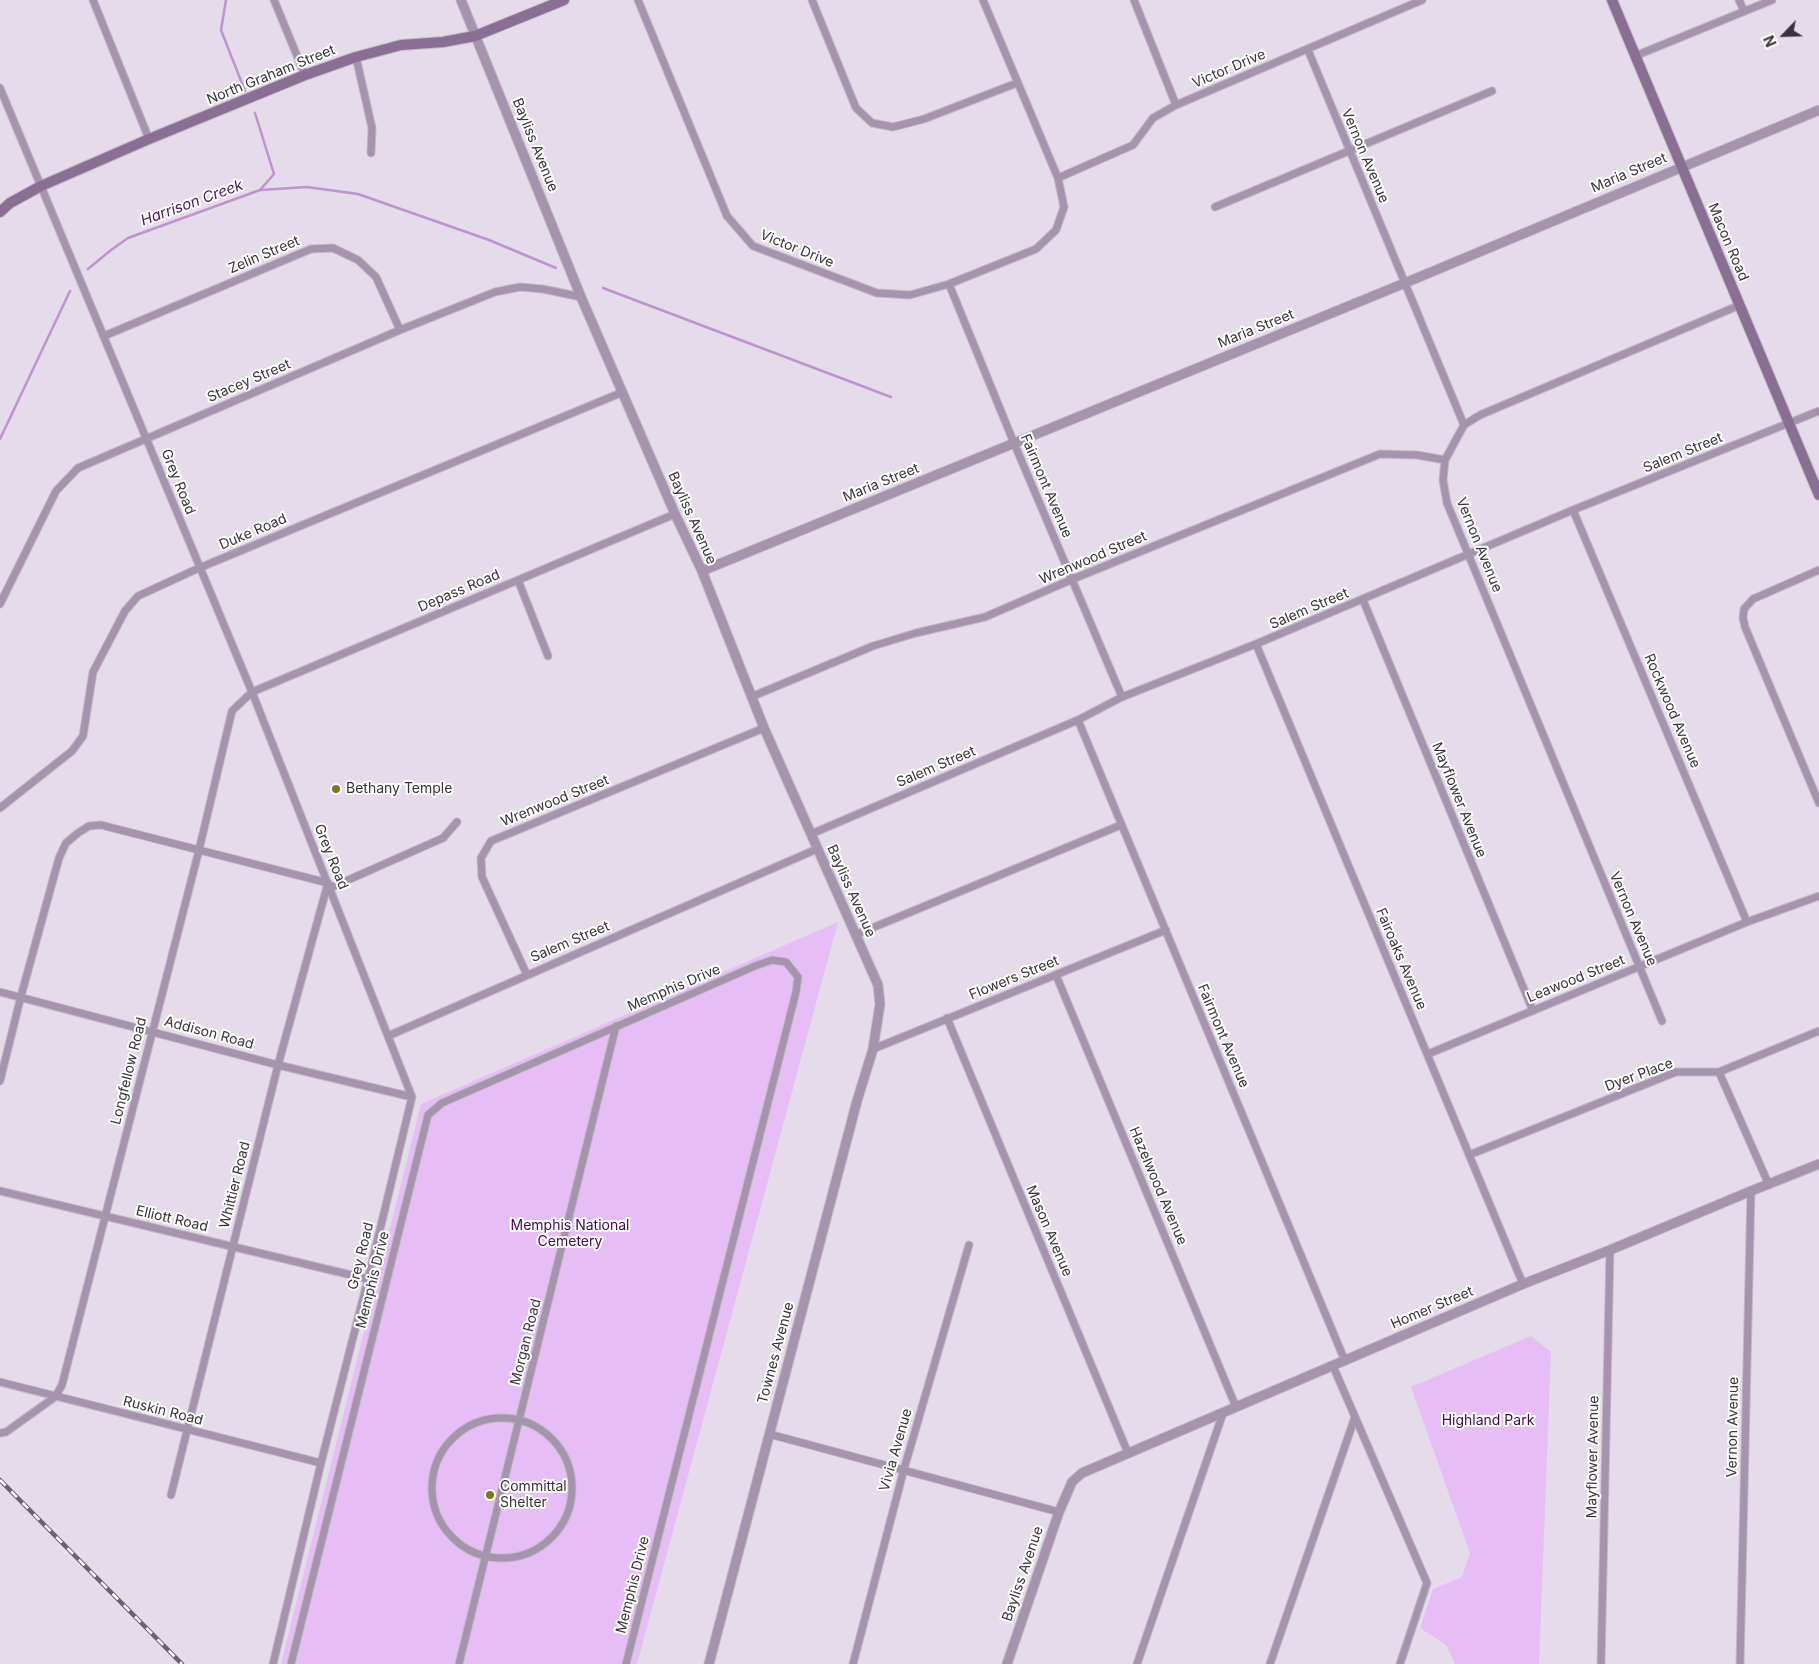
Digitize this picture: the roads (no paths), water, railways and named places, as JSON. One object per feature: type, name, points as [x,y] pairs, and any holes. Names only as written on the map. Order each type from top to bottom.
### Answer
[{"type":"main road","name":"North Graham Street","points":[[0,212],[10,203],[41,186],[305,75],[356,57],[401,45],[443,42],[475,36],[564,0]]},
{"type":"main road","name":"Macon Road","points":[[1612,0],[1819,495]]},
{"type":"street","points":[[93,0],[149,139]]},
{"type":"street","points":[[274,0],[305,75]]},
{"type":"street","name":"Bayliss Avenue","points":[[461,0],[581,297],[702,572],[764,728],[878,985],[880,1004],[872,1049]]},
{"type":"street","name":"Victor Drive","points":[[638,0],[727,216],[753,246],[877,293],[910,295],[949,284],[1036,249],[1055,231],[1064,208],[1058,178],[1133,145],[1153,118],[1176,104],[1308,50],[1422,0]]},
{"type":"street","points":[[812,0],[856,108],[872,123],[893,127],[924,119],[1017,83]]},
{"type":"street","points":[[983,0],[1058,178]]},
{"type":"street","points":[[1134,0],[1176,104]]},
{"type":"street","points":[[1739,0],[1744,12]]},
{"type":"street","points":[[1635,56],[1772,0]]},
{"type":"street","name":"Vernon Avenue","points":[[1308,50],[1464,425],[1445,460],[1443,480],[1447,503],[1662,1021]]},
{"type":"street","points":[[356,57],[372,128],[371,153]]},
{"type":"street","name":"Grey Road","points":[[0,88],[252,692],[412,1098],[368,1279],[320,1463],[273,1664]]},
{"type":"street","points":[[1215,207],[1492,91]]},
{"type":"street","name":"Maria Street","points":[[702,572],[1405,283],[1681,166],[1819,110]]},
{"type":"street","name":"Zelin Street","points":[[104,336],[312,249],[333,248],[358,260],[376,277],[400,330]]},
{"type":"street","name":"Fairmont Avenue","points":[[949,284],[1122,697]]},
{"type":"street","name":"Stacey Street","points":[[0,604],[56,491],[78,468],[400,330],[495,292],[520,287],[543,289],[581,297]]},
{"type":"street","points":[[1464,425],[1480,415],[1740,305]]},
{"type":"street","name":"Duke Road","points":[[0,808],[72,751],[83,736],[93,672],[125,610],[138,596],[199,568],[623,392]]},
{"type":"street","name":"Salem Street","points":[[811,834],[1078,720],[1122,697],[1256,644],[1573,510],[1819,411]]},
{"type":"street","name":"Wrenwood Street","points":[[751,697],[873,646],[916,633],[985,617],[1073,579],[1380,454],[1417,455],[1445,460]]},
{"type":"street","name":"Rockwood Avenue","points":[[1573,510],[1747,922]]},
{"type":"street","name":"Depass Road","points":[[252,692],[675,514]]},
{"type":"street","points":[[1819,570],[1753,599],[1744,609],[1743,618],[1745,628],[1819,803]]},
{"type":"street","points":[[518,580],[548,656]]},
{"type":"street","name":"Mayflower Avenue","points":[[1363,600],[1533,1011]]},
{"type":"street","name":"Fairoaks Avenue","points":[[1256,644],[1523,1284]]},
{"type":"street","name":"Longfellow Road","points":[[55,1397],[62,1384],[199,850],[232,711],[252,692]]},
{"type":"street","name":"Fairmont Avenue","points":[[1078,720],[1345,1361]]},
{"type":"street","name":"Wrenwood Street","points":[[527,975],[482,877],[481,858],[491,841],[764,728]]},
{"type":"street","points":[[0,1081],[59,858],[66,843],[89,826],[101,825],[329,885],[443,838],[457,822]]},
{"type":"street","points":[[855,935],[1121,825]]},
{"type":"street","name":"Salem Street","points":[[388,1036],[817,849]]},
{"type":"street","name":"Whittier Road","points":[[171,1495],[278,1065],[329,885]]},
{"type":"street","name":"Leawood Street","points":[[1428,1054],[1747,922],[1819,896]]},
{"type":"street","name":"Flowers Street","points":[[872,1049],[1166,930]]},
{"type":"street","name":"Memphis Drive","points":[[291,1664],[428,1115],[442,1102],[616,1026],[772,960],[786,962],[798,977],[794,1002],[626,1664]]},
{"type":"street","name":"Hazelwood Avenue","points":[[1056,974],[1236,1407]]},
{"type":"street","name":"Addison Road","points":[[0,992],[412,1098]]},
{"type":"street","name":"Mason Avenue","points":[[947,1018],[1128,1452]]},
{"type":"street","name":"Morgan Road","points":[[459,1664],[616,1026]]},
{"type":"street","name":"Dyer Place","points":[[1469,1155],[1676,1072],[1718,1072],[1819,1031]]},
{"type":"street","name":"Townes Avenue","points":[[709,1664],[872,1049]]},
{"type":"street","points":[[1718,1072],[1769,1185]]},
{"type":"street","name":"Homer Street","points":[[1066,1493],[1076,1477],[1082,1473],[1128,1452],[1523,1284],[1819,1164]]},
{"type":"street","name":"Elliott Road","points":[[0,1190],[368,1279]]},
{"type":"street","name":"Vernon Avenue","points":[[1740,1664],[1751,1191]]},
{"type":"street","name":"Vivia Avenue","points":[[853,1664],[904,1469],[969,1245]]},
{"type":"street","name":"Mayflower Avenue","points":[[1601,1664],[1610,1250]]},
{"type":"street","points":[[1333,1366],[1427,1583],[1400,1664]]},
{"type":"street","name":"Ruskin Road","points":[[0,1382],[320,1463]]},
{"type":"street","points":[[0,1433],[6,1432],[55,1397]]},
{"type":"street","points":[[1137,1664],[1223,1413]]},
{"type":"street","points":[[498,1417],[520,1419],[542,1430],[559,1447],[570,1469],[572,1493],[566,1516],[553,1537],[534,1551],[510,1558],[486,1556],[466,1548],[449,1534],[437,1515],[432,1493],[434,1471],[442,1450],[457,1434],[476,1422],[498,1417]]},
{"type":"street","points":[[1270,1664],[1355,1417]]},
{"type":"street","points":[[769,1434],[1059,1512]]},
{"type":"street","name":"Bayliss Avenue","points":[[1006,1664],[1066,1493]]},
{"type":"waterway","name":"Harrison Creek","points":[[226,0],[221,30],[245,91]]},
{"type":"waterway","name":"Harrison Creek","points":[[88,269],[128,238],[260,190],[274,174],[255,113]]},
{"type":"waterway","points":[[260,190],[307,187],[358,194],[489,240],[556,268]]},
{"type":"waterway","points":[[603,288],[891,397]]},
{"type":"waterway","name":"Harrison Creek","points":[[0,439],[70,291]]},
{"type":"railway","points":[[0,1480],[182,1664]]},
{"type":"place","name":"Bethany Temple","points":[[336,789]]},
{"type":"place","name":"Committal Shelter","points":[[490,1495]]},
{"type":"park label","name":"Memphis National Cemetery","points":[[570,1234]]},
{"type":"park label","name":"Highland Park","points":[[1488,1421]]}]
